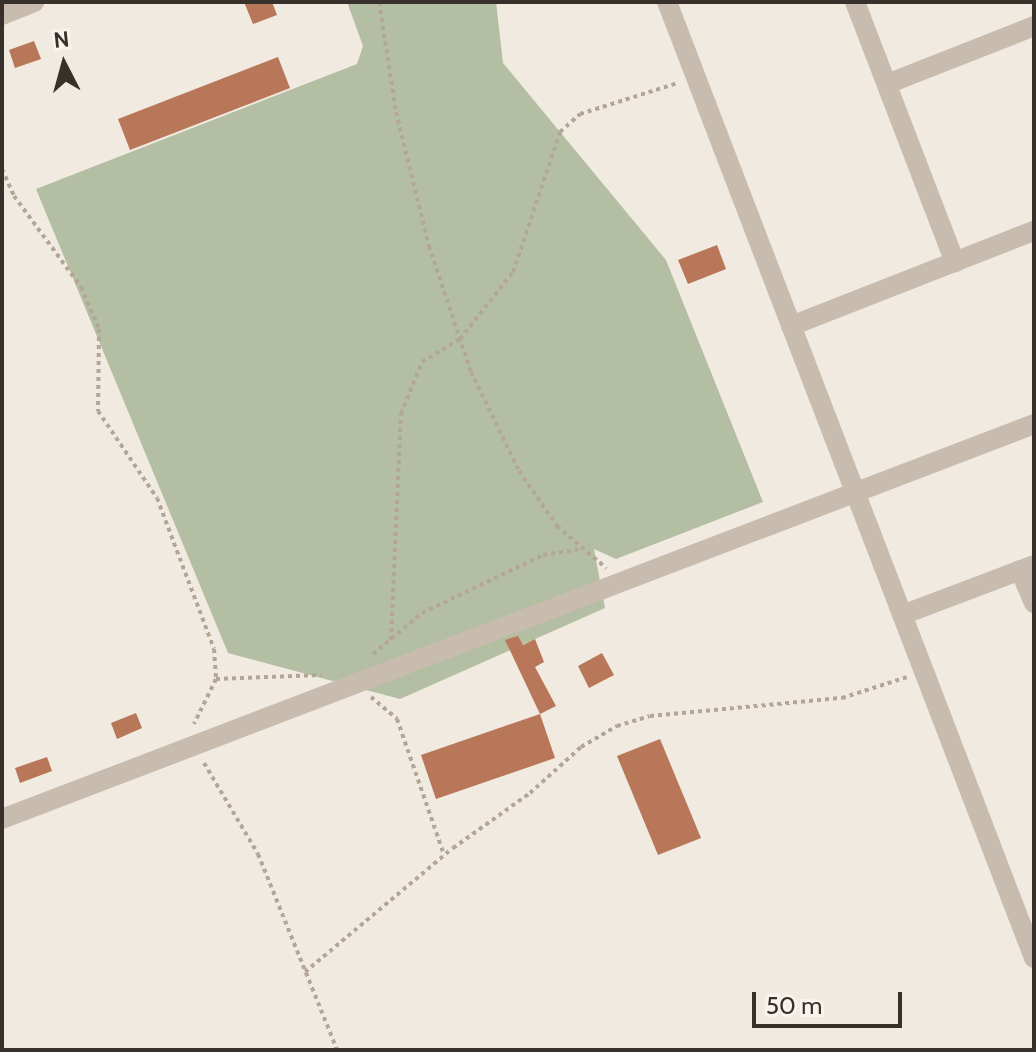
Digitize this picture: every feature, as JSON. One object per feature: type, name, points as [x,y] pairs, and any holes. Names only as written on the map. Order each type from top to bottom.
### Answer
[{"type":"street","points":[[2,15],[35,2]]},
{"type":"street","points":[[667,2],[1034,958]]},
{"type":"street","points":[[855,2],[955,262]]},
{"type":"street","points":[[887,84],[1034,26]]},
{"type":"street","points":[[791,326],[1034,231]]},
{"type":"street","points":[[2,819],[1034,424]]},
{"type":"street","points":[[902,615],[1027,568],[1034,603]]},
{"type":"path","points":[[379,2],[396,112],[460,339],[519,471],[580,549],[611,571]]},
{"type":"path","points":[[391,640],[401,414],[422,362],[460,339],[513,272],[560,132],[580,114],[670,82],[698,83]]},
{"type":"path","points":[[2,169],[14,196],[81,287],[99,329],[98,411],[157,498],[214,649],[216,679],[189,733],[192,746],[258,854],[337,1050]]},
{"type":"path","points":[[362,660],[422,613],[543,555],[580,549]]},
{"type":"path","points":[[305,972],[444,855],[581,747],[617,726],[650,716],[842,698],[924,672]]},
{"type":"path","points":[[216,679],[336,675],[397,719],[444,855]]},
{"type":"green space","points":[[347,2],[496,2],[503,63],[666,260],[763,502],[616,559],[594,549],[605,608],[400,699],[228,653],[36,189],[357,64],[363,46]]},
{"type":"building","points":[[244,2],[272,2],[277,15],[253,24]]},
{"type":"building","points":[[34,41],[41,59],[15,68],[9,50]]},
{"type":"building","points":[[278,57],[290,88],[130,150],[118,119]]},
{"type":"building","points":[[717,245],[726,269],[688,284],[678,260]]},
{"type":"building","points":[[518,636],[523,645],[535,639],[544,662],[535,667],[556,706],[540,714],[505,640]]},
{"type":"building","points":[[602,653],[614,675],[589,688],[578,666]]},
{"type":"building","points":[[136,713],[142,728],[117,739],[111,723]]},
{"type":"building","points":[[540,714],[555,758],[436,799],[421,755]]},
{"type":"building","points":[[660,739],[701,838],[658,855],[617,756]]},
{"type":"building","points":[[47,757],[52,771],[20,783],[15,768]]}]
